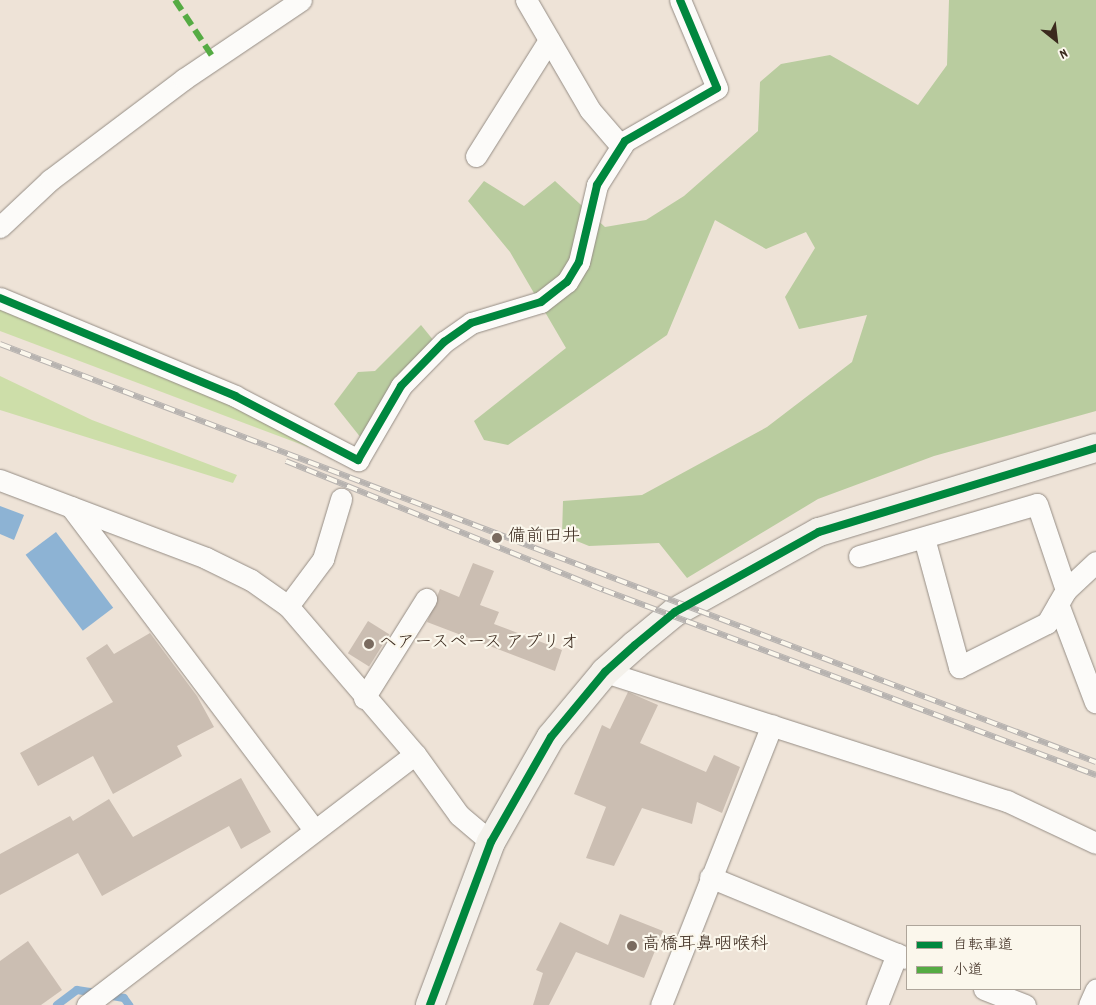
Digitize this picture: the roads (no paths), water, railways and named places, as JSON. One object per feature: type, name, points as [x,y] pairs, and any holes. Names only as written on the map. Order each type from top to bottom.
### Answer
[{"type":"street","points":[[0,227],[50,180],[184,78],[301,0]]},
{"type":"street","points":[[526,0],[590,110],[621,146]]},
{"type":"street","points":[[0,298],[235,396],[358,460],[401,386],[444,342],[470,322],[541,302],[567,282],[579,262],[597,185],[621,146],[717,88],[680,0]]},
{"type":"street","points":[[476,156],[549,40]]},
{"type":"street","points":[[430,1005],[490,842],[552,737],[605,672],[675,612],[819,532],[1096,448]]},
{"type":"street","points":[[0,480],[206,558],[251,580],[288,606],[364,698],[415,754],[459,815],[490,842]]},
{"type":"street","points":[[288,606],[323,559],[341,499]]},
{"type":"street","points":[[859,556],[1037,504],[1062,597],[1095,702]]},
{"type":"street","points":[[71,507],[314,830]]},
{"type":"street","points":[[924,538],[959,667],[1047,624],[1062,597],[1096,562]]},
{"type":"street","points":[[364,698],[426,599]]},
{"type":"street","points":[[605,672],[1007,801],[1096,843]]},
{"type":"street","points":[[661,1005],[710,876],[772,725]]},
{"type":"street","points":[[100,1000],[314,830],[415,754]]},
{"type":"street","points":[[710,876],[902,956],[877,1005]]},
{"type":"street","points":[[1090,1005],[1096,989]]},
{"type":"street","points":[[987,990],[1025,1005]]},
{"type":"water","points":[[0,506],[24,515],[14,540],[0,534]]},
{"type":"water","points":[[56,532],[113,608],[83,631],[26,555]]},
{"type":"waterway","points":[[57,1005],[77,990],[95,993]]},
{"type":"waterway","points":[[107,995],[124,998],[129,1005]]},
{"type":"railway","points":[[0,344],[1096,762]]},
{"type":"railway","points":[[286,461],[604,590],[1096,775]]},
{"type":"place","name":"備前田井","points":[[497,538]]},
{"type":"place","name":"ヘアースペース アプリオ","points":[[369,644]]},
{"type":"place","name":"高橋耳鼻咽喉科","points":[[632,946]]}]
